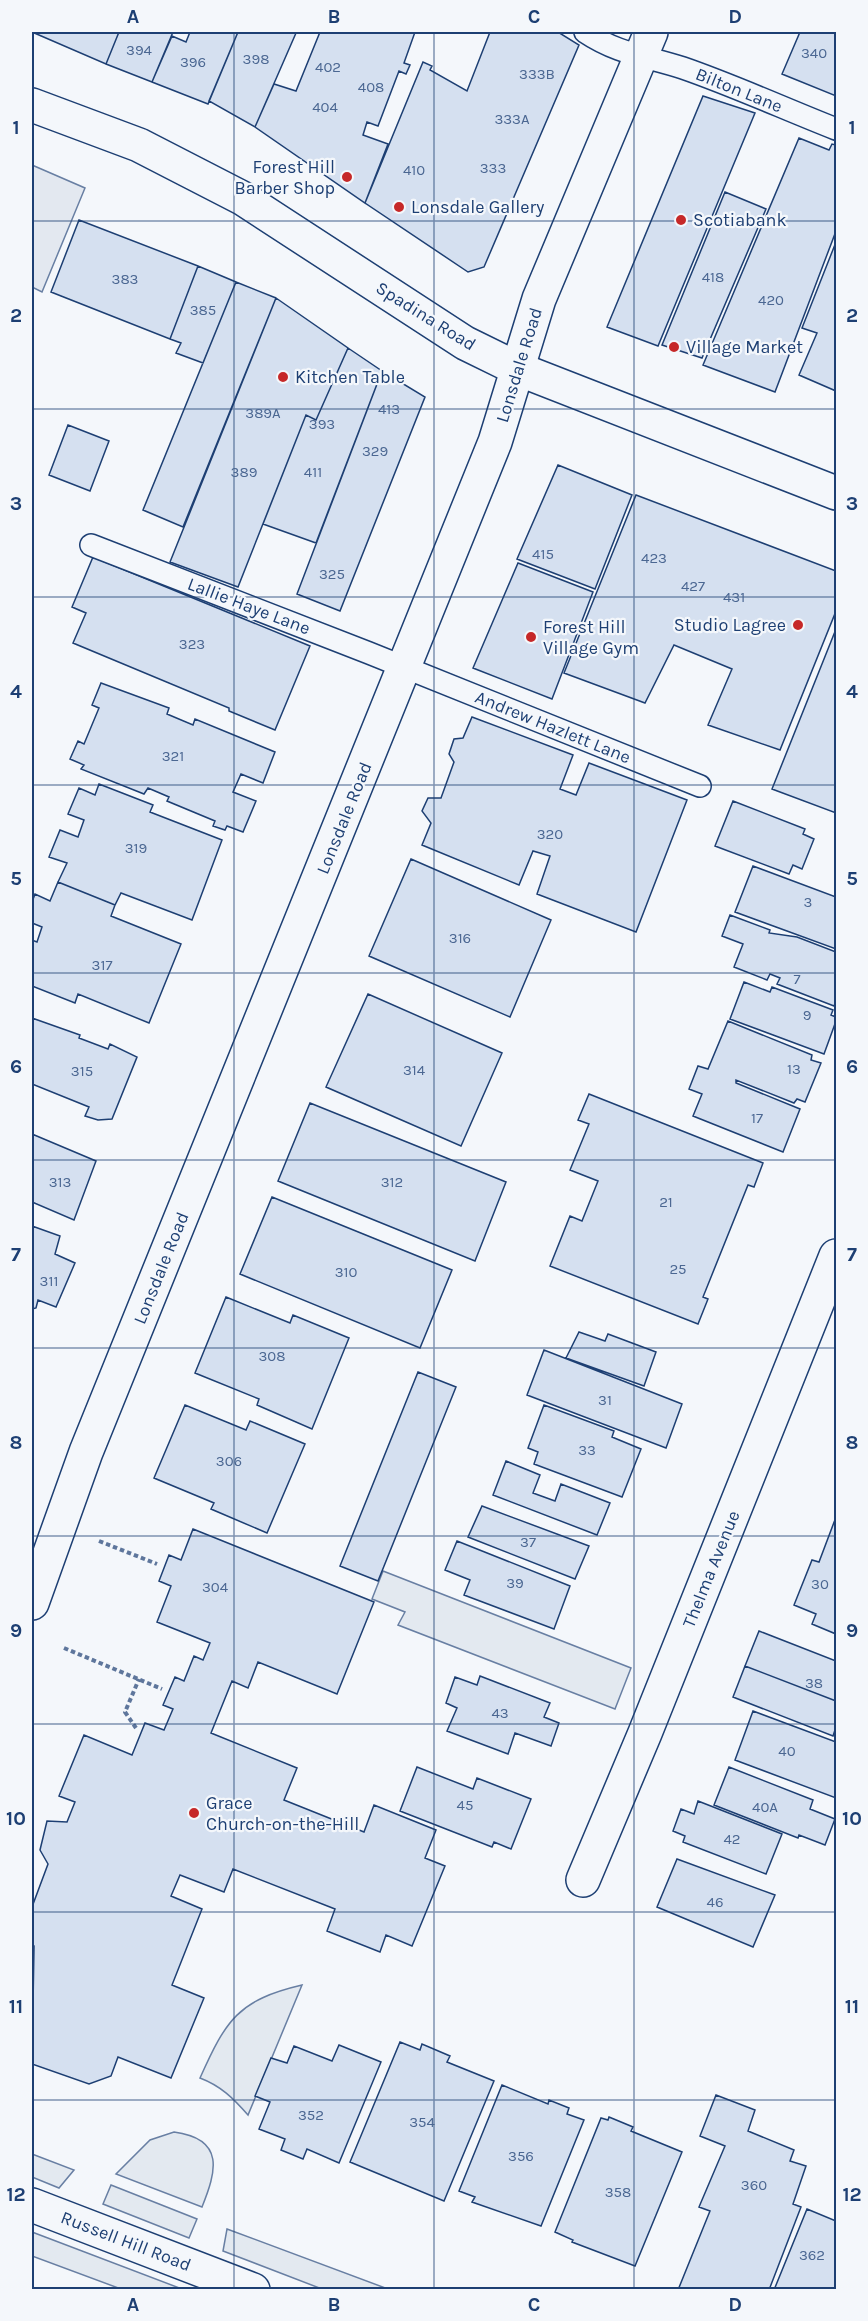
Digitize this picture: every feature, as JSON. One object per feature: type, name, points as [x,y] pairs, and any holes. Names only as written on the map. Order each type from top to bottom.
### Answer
[{"type":"street","name":"Lonsdale Road","points":[[32,1603],[86,1452],[406,668],[495,442],[539,299],[645,45]]},
{"type":"street","name":"Spadina Road","points":[[32,105],[139,145],[242,198],[465,343],[518,369],[837,493]]},
{"type":"street","name":"Thelma Avenue","points":[[583,1880],[645,1733],[837,1256]]},
{"type":"street","name":"Russell Hill Road","points":[[32,2205],[253,2289]]},
{"type":"lane","name":"Bilton Lane","points":[[585,32],[601,42],[645,45],[681,67],[837,129]]},
{"type":"lane","name":"Lallie Haye Lane","points":[[91,545],[406,668]]},
{"type":"lane","name":"Andrew Hazlett Lane","points":[[406,668],[700,786]]},
{"type":"path","points":[[99,1540],[157,1564]]},
{"type":"path","points":[[64,1648],[162,1689]]},
{"type":"path","points":[[136,1728],[124,1712],[139,1679]]},
{"type":"shaded area","points":[[32,165],[85,188],[42,292],[32,287]]},
{"type":"shaded area","points":[[383,1571],[631,1668],[615,1709],[398,1625],[405,1612],[372,1599]]},
{"type":"shaded area","points":[[302,1985],[248,2115],[226,2093],[200,2078],[218,2041],[237,2015],[263,1998]]},
{"type":"shaded area","points":[[174,2132],[191,2136],[202,2142],[213,2159],[211,2182],[202,2207],[116,2174],[150,2140]]},
{"type":"shaded area","points":[[32,2154],[74,2170],[59,2188],[32,2177]]},
{"type":"shaded area","points":[[111,2185],[197,2219],[189,2238],[103,2204]]},
{"type":"shaded area","points":[[227,2229],[388,2289],[322,2289],[223,2251]]},
{"type":"shaded area","points":[[32,2232],[182,2289],[121,2289],[32,2256]]},
{"type":"building","points":[[32,32],[119,32],[106,64]]},
{"type":"building","points":[[119,32],[173,32],[152,82],[106,64]]},
{"type":"building","points":[[190,32],[238,32],[208,104],[152,82],[172,36],[186,42]]},
{"type":"building","points":[[238,32],[296,33],[255,127],[209,101]]},
{"type":"building","points":[[320,32],[415,32],[404,63],[410,65],[406,74],[399,71],[378,126],[367,122],[363,135],[388,144],[365,203],[255,127],[274,84],[296,91]]},
{"type":"building","points":[[490,32],[558,32],[579,45],[484,267],[468,272],[365,203],[423,62],[432,66],[430,70],[467,91]]},
{"type":"building","points":[[800,32],[836,32],[836,96],[782,74]]},
{"type":"building","name":"Scotiabank","points":[[703,96],[755,113],[658,346],[607,327]]},
{"type":"building","points":[[799,138],[829,150],[832,144],[836,145],[836,231],[775,392],[703,365]]},
{"type":"building","points":[[725,192],[766,209],[702,358],[662,345]]},
{"type":"building","points":[[79,220],[198,266],[170,339],[51,292]]},
{"type":"building","points":[[836,242],[836,391],[799,375],[817,333],[802,328]]},
{"type":"building","points":[[198,266],[236,282],[203,363],[176,353],[181,343],[170,339]]},
{"type":"building","points":[[236,282],[276,298],[183,527],[143,510]]},
{"type":"building","points":[[276,298],[348,348],[316,420],[306,415],[238,587],[170,562]]},
{"type":"building","points":[[348,348],[382,371],[316,543],[263,524],[306,415],[316,420]]},
{"type":"building","points":[[382,371],[425,397],[340,611],[297,594]]},
{"type":"building","points":[[68,425],[109,441],[90,491],[49,475]]},
{"type":"building","points":[[558,465],[632,495],[595,589],[517,559]]},
{"type":"building","points":[[636,495],[836,571],[836,611],[780,750],[708,725],[732,669],[674,645],[645,703],[564,673]]},
{"type":"building","points":[[93,557],[310,646],[275,730],[229,711],[229,708],[73,643],[86,613],[72,607]]},
{"type":"building","points":[[518,563],[593,592],[552,699],[473,668]]},
{"type":"building","points":[[836,629],[836,813],[772,789]]},
{"type":"building","points":[[101,683],[169,708],[167,714],[193,725],[195,719],[275,752],[263,783],[241,774],[233,792],[256,801],[243,832],[227,826],[225,830],[213,826],[215,821],[167,801],[169,797],[148,788],[144,794],[81,769],[84,765],[70,759],[78,741],[84,744],[99,708],[92,705]]},
{"type":"building","points":[[472,717],[573,755],[560,789],[576,795],[589,763],[687,800],[636,932],[537,894],[550,856],[533,851],[519,885],[422,845],[431,823],[422,811],[428,798],[441,798],[454,762],[449,754],[454,739],[463,738]]},
{"type":"building","points":[[99,784],[153,805],[150,812],[222,840],[192,920],[121,893],[115,905],[58,882],[67,863],[49,857],[60,830],[78,837],[84,820],[68,814],[79,788],[95,795]]},
{"type":"building","points":[[733,801],[805,829],[803,834],[814,839],[802,869],[793,865],[789,874],[715,846]]},
{"type":"building","points":[[411,859],[551,920],[510,1017],[369,956]]},
{"type":"building","points":[[753,866],[836,897],[836,949],[735,912]]},
{"type":"building","points":[[58,882],[115,905],[111,916],[181,944],[149,1023],[78,994],[75,1003],[32,986],[32,940],[37,942],[42,927],[32,923],[32,902],[35,894],[50,901]]},
{"type":"building","points":[[730,915],[770,930],[769,933],[797,937],[836,952],[836,1001],[834,1006],[777,984],[780,978],[770,974],[767,980],[734,967],[743,944],[722,936]]},
{"type":"building","points":[[744,982],[770,992],[772,987],[833,1010],[831,1015],[836,1017],[836,1021],[824,1054],[730,1019]]},
{"type":"building","points":[[368,994],[502,1053],[461,1146],[326,1087]]},
{"type":"building","points":[[32,1018],[80,1035],[79,1038],[108,1049],[110,1044],[137,1057],[112,1119],[98,1120],[85,1116],[89,1107],[32,1084]]},
{"type":"building","points":[[728,1021],[812,1055],[811,1060],[821,1063],[805,1102],[797,1099],[794,1103],[736,1080],[736,1083],[800,1109],[783,1152],[693,1116],[702,1094],[689,1089],[698,1066],[708,1069]]},
{"type":"building","points":[[589,1094],[763,1163],[754,1187],[748,1185],[703,1297],[708,1299],[698,1324],[550,1266],[570,1216],[582,1221],[598,1181],[570,1170],[589,1124],[578,1120]]},
{"type":"building","points":[[310,1103],[506,1182],[475,1261],[278,1181]]},
{"type":"building","points":[[32,1134],[96,1161],[74,1220],[32,1202]]},
{"type":"building","points":[[272,1197],[452,1270],[420,1348],[240,1274]]},
{"type":"building","points":[[32,1226],[60,1236],[55,1254],[75,1263],[56,1307],[38,1300],[36,1308],[32,1309]]},
{"type":"building","points":[[226,1297],[290,1323],[293,1315],[349,1338],[312,1429],[257,1405],[259,1399],[195,1373]]},
{"type":"building","points":[[579,1332],[605,1341],[608,1334],[656,1352],[644,1386],[566,1358]]},
{"type":"building","points":[[544,1350],[682,1404],[666,1448],[527,1395]]},
{"type":"building","points":[[418,1372],[456,1387],[378,1581],[340,1566]]},
{"type":"building","points":[[185,1405],[246,1430],[250,1421],[305,1444],[267,1533],[211,1509],[214,1503],[154,1478]]},
{"type":"building","points":[[544,1405],[614,1431],[612,1437],[641,1449],[622,1497],[534,1464],[538,1452],[528,1448]]},
{"type":"building","points":[[506,1461],[540,1475],[533,1493],[555,1501],[561,1484],[610,1503],[597,1535],[493,1495]]},
{"type":"building","points":[[482,1506],[589,1546],[575,1579],[468,1537]]},
{"type":"building","points":[[836,1517],[836,1634],[812,1624],[816,1614],[794,1605],[812,1560],[819,1562]]},
{"type":"building","name":"Grace Church-on-the-Hill","points":[[193,1529],[374,1602],[337,1694],[258,1662],[248,1688],[232,1681],[211,1733],[297,1768],[284,1800],[364,1832],[374,1805],[436,1830],[425,1858],[445,1866],[412,1946],[386,1935],[380,1952],[327,1931],[335,1909],[233,1869],[224,1892],[180,1875],[171,1896],[202,1909],[172,1985],[204,1998],[171,2078],[118,2057],[111,2076],[89,2084],[32,2064],[34,1946],[32,1945],[32,1907],[48,1864],[40,1850],[47,1821],[67,1822],[75,1802],[59,1796],[84,1735],[132,1755],[145,1723],[164,1730],[173,1709],[163,1705],[175,1677],[184,1681],[194,1656],[203,1660],[210,1643],[157,1622],[171,1586],[159,1581],[169,1555],[181,1560]]},
{"type":"building","points":[[457,1541],[570,1586],[554,1629],[464,1595],[470,1580],[445,1570]]},
{"type":"building","points":[[759,1631],[836,1661],[836,1701],[745,1666]]},
{"type":"building","points":[[745,1666],[836,1701],[836,1727],[833,1736],[733,1697]]},
{"type":"building","points":[[480,1676],[550,1703],[544,1717],[559,1723],[551,1746],[515,1733],[508,1754],[447,1731],[457,1708],[446,1703],[455,1677],[477,1685]]},
{"type":"building","points":[[753,1711],[836,1742],[836,1798],[735,1760]]},
{"type":"building","points":[[417,1767],[473,1789],[477,1778],[531,1799],[511,1849],[494,1842],[492,1847],[400,1811]]},
{"type":"building","points":[[729,1767],[813,1800],[810,1809],[835,1819],[825,1845],[799,1835],[798,1838],[714,1805]]},
{"type":"building","points":[[698,1801],[782,1834],[766,1874],[683,1842],[685,1836],[673,1831],[681,1809],[694,1814]]},
{"type":"building","points":[[677,1859],[775,1895],[753,1947],[657,1907]]},
{"type":"building","points":[[400,2042],[420,2050],[422,2044],[450,2056],[447,2062],[494,2081],[444,2201],[350,2162]]},
{"type":"building","points":[[339,2045],[381,2062],[339,2163],[307,2149],[303,2159],[281,2150],[285,2139],[259,2129],[270,2102],[255,2096],[271,2058],[287,2063],[294,2046],[332,2061]]},
{"type":"building","points":[[502,2085],[548,2104],[549,2100],[569,2108],[567,2114],[584,2120],[541,2226],[472,2202],[475,2197],[459,2191]]},
{"type":"building","points":[[716,2095],[755,2110],[748,2131],[794,2150],[790,2161],[806,2166],[793,2204],[801,2207],[769,2290],[678,2290],[710,2211],[699,2207],[725,2146],[700,2136]]},
{"type":"building","points":[[609,2117],[633,2127],[631,2131],[682,2152],[635,2266],[572,2242],[573,2240],[555,2232],[601,2118],[608,2120]]},
{"type":"building","points":[[807,2209],[836,2221],[836,2290],[774,2290]]},
{"type":"fence","points":[[32,2287],[39,2290]]},
{"type":"place","name":"Forest Hill Barber Shop","points":[[347,177]]},
{"type":"place","name":"Lonsdale Gallery","points":[[399,207]]},
{"type":"place","name":"Scotiabank","points":[[681,220]]},
{"type":"place","name":"Village Market","points":[[674,347]]},
{"type":"place","name":"Kitchen Table","points":[[283,377]]},
{"type":"place","name":"Studio Lagree","points":[[798,625]]},
{"type":"place","name":"Forest Hill Village Gym","points":[[531,637]]},
{"type":"place","name":"Grace Church-on-the-Hill","points":[[194,1813]]}]
